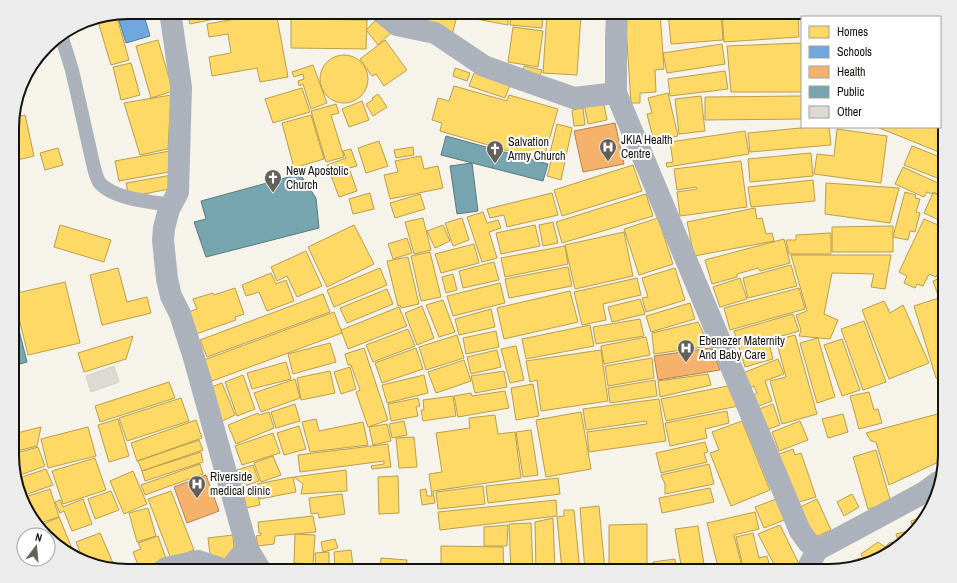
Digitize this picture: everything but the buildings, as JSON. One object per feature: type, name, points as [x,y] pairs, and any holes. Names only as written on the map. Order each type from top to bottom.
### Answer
[{"type":"street","points":[[171,19],[181,87],[178,192],[164,228],[163,240],[167,279],[171,296],[180,314],[194,358],[247,548],[257,564]]},
{"type":"street","points":[[390,19],[397,25],[435,34],[484,66],[574,98],[616,93]]},
{"type":"street","points":[[617,19],[616,93],[800,531],[808,542],[817,550]]},
{"type":"street","points":[[810,564],[817,550],[923,493],[933,485]]},
{"type":"street","points":[[234,564],[247,548]]},
{"type":"lane","points":[[63,41],[72,70],[94,168],[99,182],[107,189],[135,200],[172,205]]},
{"type":"place","name":"JKIA Health Centre","points":[[608,162]]},
{"type":"place","name":"Salvation Army Church","points":[[495,164]]},
{"type":"place","name":"New Apostolic Church","points":[[273,193]]},
{"type":"place","name":"Ebenezer Maternity And Baby Care","points":[[686,363]]},
{"type":"place","name":"Riverside medical clinic","points":[[197,499]]}]
